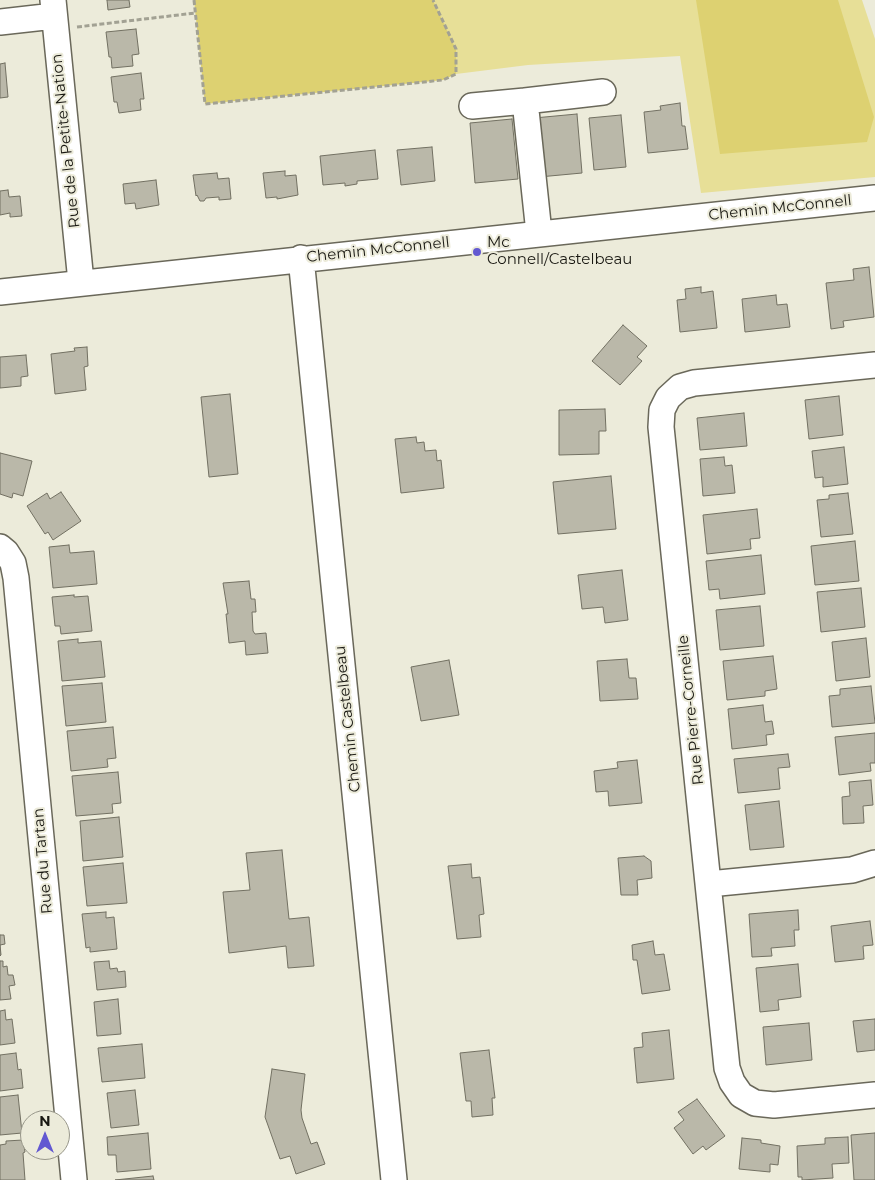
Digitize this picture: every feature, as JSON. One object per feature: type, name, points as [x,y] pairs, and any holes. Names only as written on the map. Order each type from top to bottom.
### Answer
[{"type":"street","points":[[0,22],[61,15]]},
{"type":"street","name":"Rue de la Petite-Nation","points":[[61,15],[81,282]]},
{"type":"street","points":[[472,106],[603,92]]},
{"type":"street","points":[[525,101],[539,233]]},
{"type":"street","name":"Chemin McConnell","points":[[0,292],[301,258],[875,198]]},
{"type":"street","name":"Chemin Castelbeau","points":[[301,258],[394,1180]]},
{"type":"street","name":"Rue Pierre-Corneille","points":[[875,365],[694,383],[680,387],[668,398],[662,410],[661,427],[710,884],[727,1068],[732,1082],[741,1095],[755,1103],[774,1105],[875,1095]]},
{"type":"street","name":"Rue du Tartan","points":[[0,547],[6,552],[13,563],[16,578],[74,1180]]},
{"type":"street","points":[[710,884],[852,870],[875,863]]},
{"type":"path","points":[[194,0],[205,104],[443,80],[456,74],[456,49],[433,0]]},
{"type":"path","points":[[61,15],[196,14]]},
{"type":"shaded area","points":[[194,0],[433,0],[456,49],[456,74],[443,80],[205,104]]},
{"type":"shaded area","points":[[433,0],[862,0],[875,39],[875,177],[701,193],[680,56],[528,65],[456,74],[456,49]]},
{"type":"shaded area","points":[[696,0],[838,0],[874,117],[867,142],[720,154]]},
{"type":"building","points":[[107,0],[129,0],[130,7],[108,10]]},
{"type":"building","points":[[136,29],[139,54],[132,55],[133,66],[112,68],[106,32]]},
{"type":"building","points":[[5,63],[8,97],[0,98],[0,64]]},
{"type":"building","points":[[141,73],[144,99],[140,99],[141,110],[119,113],[117,102],[114,102],[111,77]]},
{"type":"building","points":[[680,103],[682,126],[685,126],[688,149],[648,153],[644,112],[661,110],[660,106]]},
{"type":"building","points":[[577,114],[582,173],[539,177],[534,118]]},
{"type":"building","points":[[621,115],[626,167],[594,170],[589,118]]},
{"type":"building","points":[[512,119],[518,179],[475,183],[470,123]]},
{"type":"building","points":[[432,147],[435,181],[401,185],[397,150]]},
{"type":"building","points":[[375,150],[378,179],[357,181],[357,184],[345,186],[345,183],[323,185],[320,156]]},
{"type":"building","points":[[285,171],[285,176],[296,175],[298,195],[277,199],[277,197],[266,198],[263,173]]},
{"type":"building","points":[[217,173],[218,179],[229,178],[231,199],[219,200],[219,197],[206,198],[204,201],[200,201],[196,196],[193,175]]},
{"type":"building","points":[[156,180],[159,205],[136,209],[135,203],[125,204],[123,184]]},
{"type":"building","points":[[8,190],[9,197],[20,196],[22,216],[10,217],[10,213],[0,215],[0,191]]},
{"type":"building","points":[[869,267],[874,317],[843,321],[844,327],[831,329],[826,283],[854,280],[853,269]]},
{"type":"building","points":[[701,287],[701,293],[713,291],[717,328],[680,332],[677,300],[686,299],[685,289]]},
{"type":"building","points":[[776,295],[777,305],[787,304],[790,327],[745,332],[742,299]]},
{"type":"building","points":[[623,325],[647,346],[637,357],[642,361],[620,385],[592,361]]},
{"type":"building","points":[[87,347],[88,366],[84,367],[86,390],[55,394],[51,354],[75,351],[74,348]]},
{"type":"building","points":[[26,355],[28,376],[21,377],[21,386],[0,388],[0,357]]},
{"type":"building","points":[[230,394],[238,474],[209,477],[201,397]]},
{"type":"building","points":[[839,396],[843,435],[809,439],[805,400]]},
{"type":"building","points":[[605,409],[606,431],[599,431],[599,454],[559,455],[559,410]]},
{"type":"building","points":[[744,413],[747,446],[700,450],[697,418]]},
{"type":"building","points":[[416,437],[417,443],[424,442],[425,451],[436,450],[437,461],[441,460],[444,488],[401,493],[395,439]]},
{"type":"building","points":[[844,447],[848,484],[823,487],[823,477],[815,478],[812,451]]},
{"type":"building","points":[[0,453],[32,461],[23,496],[13,493],[12,498],[0,494]]},
{"type":"building","points":[[724,457],[725,466],[732,465],[735,493],[703,496],[700,459]]},
{"type":"building","points":[[611,476],[616,529],[558,534],[553,482]]},
{"type":"building","points":[[61,492],[81,521],[53,540],[48,532],[45,534],[27,506],[47,493],[50,499]]},
{"type":"building","points":[[848,493],[853,534],[821,537],[817,500],[829,499],[829,495]]},
{"type":"building","points":[[757,509],[760,538],[750,539],[751,549],[707,554],[703,515]]},
{"type":"building","points":[[855,541],[859,581],[815,585],[811,546]]},
{"type":"building","points":[[69,545],[70,553],[94,551],[97,584],[53,588],[49,547]]},
{"type":"building","points":[[761,555],[765,594],[720,599],[719,589],[709,590],[706,561]]},
{"type":"building","points":[[622,570],[628,620],[605,623],[603,607],[582,609],[578,575]]},
{"type":"building","points":[[249,581],[251,599],[255,599],[256,612],[252,612],[253,631],[255,634],[266,633],[268,653],[246,655],[245,641],[229,643],[226,614],[228,614],[223,583]]},
{"type":"building","points":[[861,588],[865,627],[821,632],[817,592]]},
{"type":"building","points":[[74,595],[74,597],[88,596],[92,631],[61,634],[60,626],[55,626],[52,597]]},
{"type":"building","points":[[760,606],[764,646],[720,650],[716,610]]},
{"type":"building","points":[[866,638],[870,677],[836,681],[832,642]]},
{"type":"building","points":[[78,639],[78,643],[101,641],[105,677],[62,681],[58,641]]},
{"type":"building","points":[[773,656],[777,689],[765,691],[765,696],[727,700],[723,661]]},
{"type":"building","points":[[627,659],[629,678],[636,678],[638,699],[600,701],[597,661]]},
{"type":"building","points":[[449,660],[459,715],[421,721],[411,667]]},
{"type":"building","points":[[102,683],[106,722],[66,726],[62,686]]},
{"type":"building","points":[[871,686],[875,723],[832,727],[829,696],[840,695],[840,689]]},
{"type":"building","points":[[763,705],[765,722],[772,721],[774,734],[766,735],[767,745],[732,749],[728,709]]},
{"type":"building","points":[[113,727],[116,758],[107,759],[108,767],[71,771],[67,731]]},
{"type":"building","points":[[875,733],[875,763],[870,763],[871,771],[839,775],[835,737]]},
{"type":"building","points":[[788,754],[790,767],[778,768],[780,789],[738,793],[734,759]]},
{"type":"building","points":[[637,760],[642,803],[609,806],[608,791],[596,792],[594,771],[618,768],[617,762]]},
{"type":"building","points":[[118,772],[121,803],[112,804],[113,813],[76,816],[72,776]]},
{"type":"building","points":[[871,780],[873,805],[863,806],[864,823],[843,824],[842,797],[850,796],[849,782]]},
{"type":"building","points":[[779,801],[784,847],[750,850],[745,805]]},
{"type":"building","points":[[119,817],[123,857],[83,861],[80,821]]},
{"type":"building","points":[[282,850],[289,919],[309,917],[314,966],[288,968],[286,946],[229,953],[223,892],[250,890],[246,853]]},
{"type":"building","points":[[644,856],[651,861],[652,878],[637,880],[638,895],[621,895],[618,858]]},
{"type":"building","points":[[123,863],[127,903],[87,906],[83,867]]},
{"type":"building","points":[[471,864],[472,878],[480,877],[484,914],[479,915],[481,937],[457,939],[448,866]]},
{"type":"building","points":[[798,910],[799,930],[794,930],[795,946],[771,948],[772,956],[752,957],[749,914]]},
{"type":"building","points":[[106,912],[106,918],[114,917],[117,949],[90,952],[90,947],[86,948],[82,914]]},
{"type":"building","points":[[870,921],[873,945],[863,946],[864,959],[835,962],[831,926]]},
{"type":"building","points":[[0,935],[4,935],[5,944],[0,945]]},
{"type":"building","points":[[653,941],[655,955],[664,954],[670,990],[642,994],[637,960],[633,960],[632,945]]},
{"type":"building","points":[[0,961],[3,961],[3,967],[7,966],[8,975],[13,975],[15,985],[9,986],[11,999],[0,1000]]},
{"type":"building","points":[[109,961],[110,969],[117,968],[118,972],[125,971],[126,987],[97,990],[94,962]]},
{"type":"building","points":[[798,964],[801,997],[778,1000],[779,1010],[760,1012],[756,968]]},
{"type":"building","points":[[118,999],[121,1034],[97,1036],[94,1002]]},
{"type":"building","points":[[5,1010],[6,1020],[12,1019],[15,1043],[0,1045],[0,1011]]},
{"type":"building","points":[[875,1019],[875,1050],[857,1052],[853,1021]]},
{"type":"building","points":[[809,1023],[812,1060],[766,1065],[763,1027]]},
{"type":"building","points":[[669,1030],[674,1079],[637,1083],[634,1048],[643,1047],[642,1033]]},
{"type":"building","points":[[142,1044],[145,1078],[102,1082],[98,1048]]},
{"type":"building","points":[[489,1050],[495,1098],[492,1098],[493,1115],[472,1117],[471,1101],[466,1101],[460,1053]]},
{"type":"building","points":[[16,1053],[18,1070],[21,1069],[23,1088],[0,1091],[0,1055]]},
{"type":"building","points":[[272,1069],[305,1074],[301,1110],[302,1118],[311,1144],[317,1142],[325,1164],[296,1174],[290,1156],[280,1159],[265,1117]]},
{"type":"building","points":[[135,1090],[139,1125],[111,1128],[107,1093]]},
{"type":"building","points":[[18,1095],[20,1133],[0,1135],[0,1097]]},
{"type":"building","points":[[697,1099],[725,1136],[706,1150],[703,1146],[693,1154],[674,1128],[684,1120],[678,1112]]},
{"type":"building","points":[[148,1133],[151,1169],[117,1172],[116,1155],[108,1155],[107,1137]]},
{"type":"building","points":[[875,1133],[875,1180],[854,1180],[851,1135]]},
{"type":"building","points":[[848,1137],[849,1163],[832,1164],[833,1178],[802,1180],[802,1177],[798,1177],[797,1146],[825,1144],[825,1138]]},
{"type":"building","points":[[742,1138],[761,1140],[761,1143],[780,1146],[778,1165],[770,1164],[770,1172],[739,1169]]},
{"type":"building","points":[[20,1140],[20,1160],[24,1160],[25,1180],[0,1180],[0,1145],[6,1144],[6,1141]]},
{"type":"building","points":[[153,1176],[154,1180],[115,1180]]},
{"type":"place","name":"Mc Connell/Castelbeau","points":[[477,252]]}]
